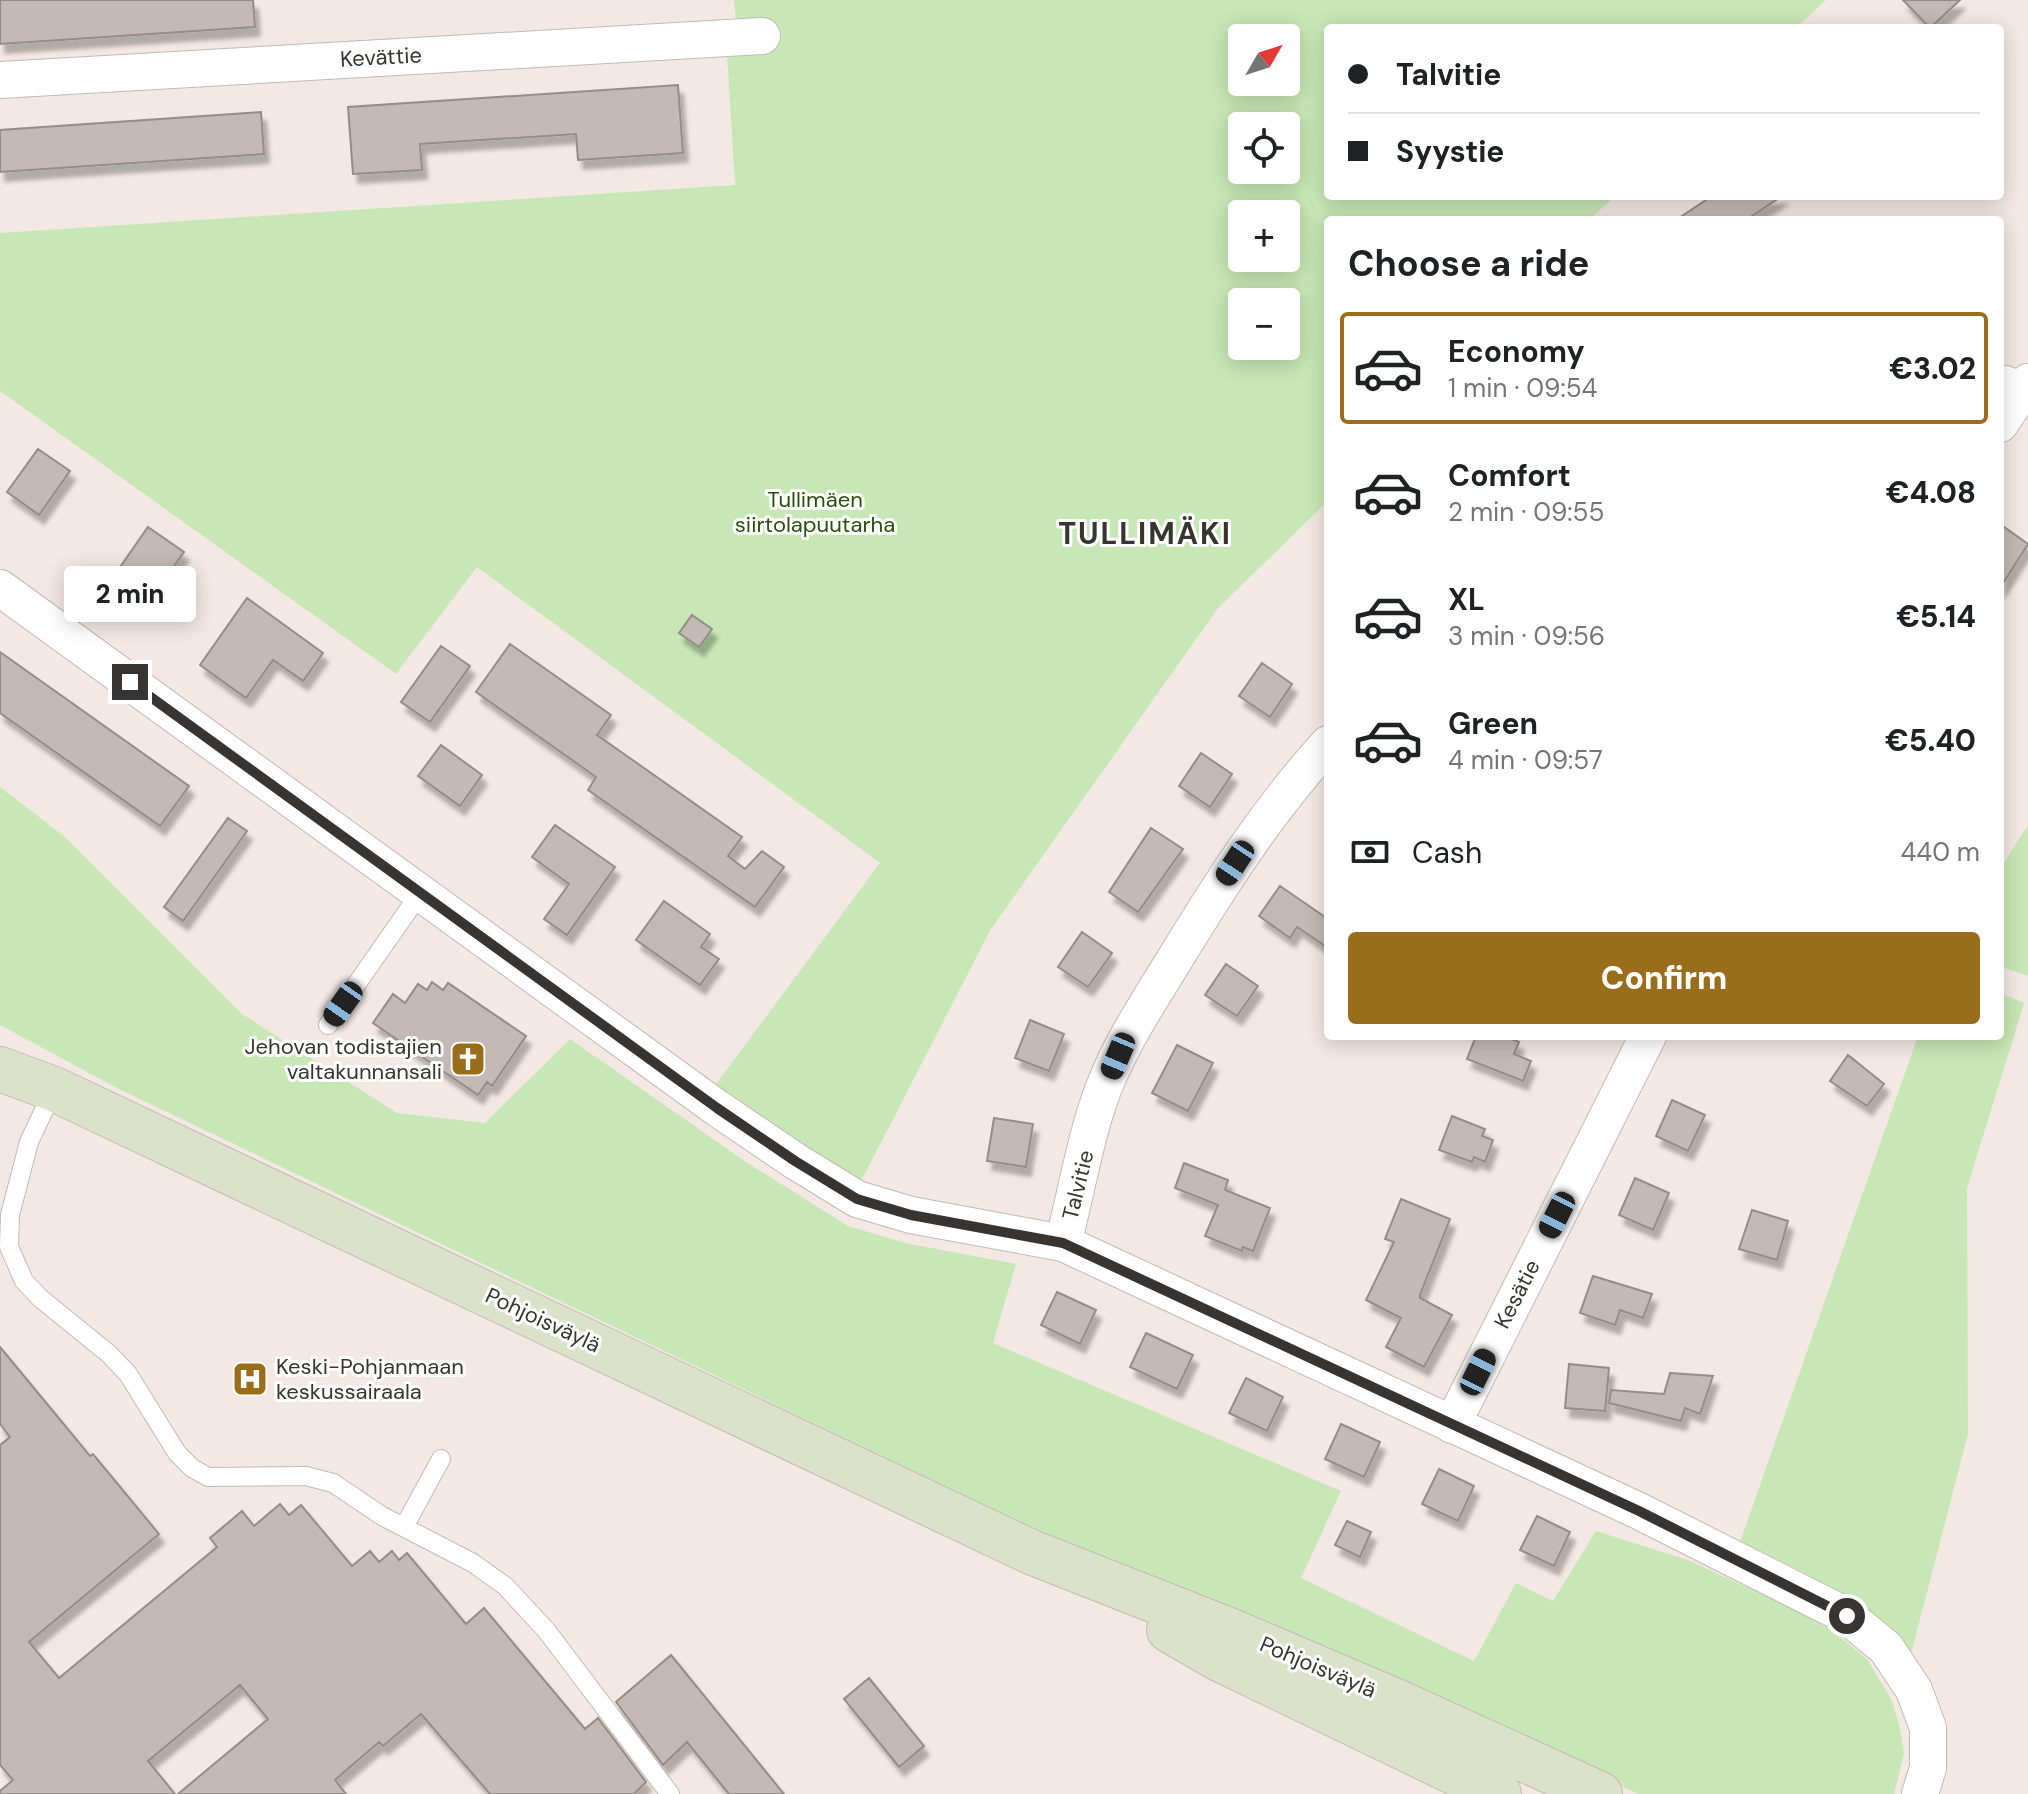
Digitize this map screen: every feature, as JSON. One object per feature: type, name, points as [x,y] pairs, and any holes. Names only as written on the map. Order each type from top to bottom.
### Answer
[{"type":"main road","name":"Pohjoisväylä","points":[[0,1056],[54,1089]]},
{"type":"main road","name":"Pohjoisväylä","points":[[0,1069],[54,1089],[1031,1552],[1357,1684],[1600,1794]]},
{"type":"main road","name":"Pohjoisväylä","points":[[1031,1552],[1219,1659],[1499,1794]]},
{"type":"street","name":"Kevättie","points":[[0,80],[762,36]]},
{"type":"street","points":[[2004,414],[2018,381]]},
{"type":"street","points":[[0,588],[717,1108],[795,1161],[857,1199],[911,1215],[1063,1243]]},
{"type":"street","name":"Talvitie","points":[[1324,749],[1251,839],[1155,991],[1118,1056],[1097,1107],[1063,1243],[1709,1545],[1847,1616],[1886,1648],[1914,1690],[1928,1728],[1928,1768],[1920,1794]]},
{"type":"street","name":"Kesätie","points":[[1452,1425],[1646,1040]]},
{"type":"lane","points":[[328,1025],[421,892]]},
{"type":"lane","points":[[54,1089],[29,1142],[3,1248],[24,1281],[128,1374],[177,1453],[192,1468],[208,1477],[306,1476],[333,1483],[382,1516],[473,1563],[505,1586],[546,1630],[670,1794]]},
{"type":"lane","points":[[404,1527],[441,1459]]},
{"type":"green space","name":"Tullimäen siirtolapuutarha","points":[[734,0],[1826,0],[1800,24],[1324,24],[1324,200],[1611,200],[1593,216],[1324,216],[1324,505],[1218,608],[991,929],[859,1185],[716,1084],[880,863],[477,567],[396,674],[0,391],[0,233],[735,185],[727,53],[736,20]]},
{"type":"green space","points":[[0,787],[65,837],[242,1014],[397,1113],[485,1123],[570,1039],[746,1162],[848,1226],[905,1243],[1016,1264],[993,1343],[1341,1491],[1301,1578],[1474,1661],[1516,1583],[1553,1601],[1596,1531],[1688,1560],[1795,1610],[1834,1632],[1867,1659],[1892,1701],[1904,1754],[1894,1794],[1638,1794],[1273,1627],[1111,1566],[115,1087],[0,1025]]},
{"type":"green space","points":[[2028,825],[2028,976],[2004,967],[2004,863]]},
{"type":"green space","points":[[2004,995],[2024,1003],[1967,1188],[1968,1434],[1911,1654],[1858,1607],[1805,1573],[1740,1542],[1917,1040],[2004,1040]]},
{"type":"building","points":[[0,0],[253,0],[255,27],[0,44]]},
{"type":"building","points":[[1903,0],[1960,0],[1934,24],[1926,24]]},
{"type":"building","points":[[678,85],[683,153],[578,160],[576,134],[420,144],[422,170],[353,174],[348,107]]},
{"type":"building","points":[[261,112],[264,154],[0,172],[0,130]]},
{"type":"building","points":[[1706,200],[1776,200],[1752,216],[1682,216]]},
{"type":"building","points":[[38,449],[70,471],[39,515],[7,492]]},
{"type":"building","points":[[148,527],[184,552],[153,595],[118,570]]},
{"type":"building","points":[[2004,527],[2028,544],[2004,582]]},
{"type":"building","points":[[247,598],[323,653],[303,681],[273,660],[246,698],[200,665]]},
{"type":"building","points":[[692,615],[712,629],[699,647],[679,633]]},
{"type":"building","points":[[510,644],[611,715],[597,735],[742,837],[728,856],[745,869],[762,851],[784,867],[755,907],[588,790],[596,777],[476,692]]},
{"type":"building","points":[[441,646],[470,666],[430,722],[401,702]]},
{"type":"building","points":[[0,652],[189,786],[160,826],[0,713]]},
{"type":"building","points":[[1262,663],[1292,684],[1270,717],[1239,696]]},
{"type":"building","points":[[441,745],[482,775],[460,806],[418,776]]},
{"type":"building","points":[[1201,753],[1232,774],[1210,807],[1179,786]]},
{"type":"building","points":[[228,818],[247,831],[183,921],[164,907]]},
{"type":"building","points":[[555,825],[615,867],[567,935],[544,919],[569,884],[532,857]]},
{"type":"building","points":[[1151,828],[1183,849],[1138,912],[1109,892]]},
{"type":"building","points":[[1280,886],[1324,916],[1324,945],[1297,927],[1290,938],[1259,916]]},
{"type":"building","points":[[664,901],[710,934],[701,947],[719,959],[700,985],[636,940]]},
{"type":"building","points":[[1082,932],[1112,953],[1088,987],[1058,967]]},
{"type":"building","points":[[1226,964],[1258,986],[1237,1016],[1205,995]]},
{"type":"building","name":"Jehovan todistajien valtakunnansali","points":[[432,982],[443,990],[448,983],[526,1036],[492,1086],[487,1082],[478,1095],[373,1023],[393,994],[405,1003],[418,984],[427,990]]},
{"type":"building","points":[[1030,1020],[1064,1034],[1049,1071],[1015,1058]]},
{"type":"building","points":[[1474,1040],[1514,1040],[1519,1042],[1514,1054],[1531,1061],[1523,1081],[1467,1059]]},
{"type":"building","points":[[1177,1045],[1213,1063],[1188,1111],[1152,1093]]},
{"type":"building","points":[[1848,1055],[1884,1084],[1867,1106],[1830,1081]]},
{"type":"building","points":[[1672,1100],[1705,1115],[1688,1151],[1656,1136]]},
{"type":"building","points":[[1452,1116],[1485,1129],[1482,1136],[1493,1140],[1485,1162],[1474,1157],[1472,1162],[1439,1150]]},
{"type":"building","points":[[994,1118],[1033,1124],[1026,1167],[987,1161]]},
{"type":"building","points":[[1184,1163],[1228,1180],[1225,1190],[1270,1208],[1253,1251],[1243,1247],[1242,1251],[1205,1236],[1218,1205],[1175,1188]]},
{"type":"building","points":[[1635,1178],[1669,1193],[1653,1230],[1619,1215]]},
{"type":"building","points":[[1401,1199],[1450,1219],[1420,1298],[1452,1315],[1424,1367],[1386,1347],[1401,1318],[1366,1300],[1394,1242],[1385,1239]]},
{"type":"building","points":[[1752,1210],[1788,1221],[1777,1260],[1739,1249]]},
{"type":"building","points":[[1593,1276],[1652,1294],[1643,1318],[1620,1310],[1615,1325],[1580,1313]]},
{"type":"building","points":[[1057,1292],[1096,1310],[1080,1344],[1041,1325]]},
{"type":"building","points":[[1146,1333],[1193,1355],[1177,1389],[1130,1367]]},
{"type":"building","points":[[0,1347],[159,1534],[29,1642],[59,1678],[217,1547],[210,1538],[242,1511],[254,1526],[280,1504],[289,1515],[301,1505],[352,1566],[370,1551],[379,1562],[392,1551],[399,1560],[407,1553],[466,1624],[484,1608],[585,1729],[598,1718],[646,1782],[634,1794],[490,1794],[421,1714],[383,1746],[379,1742],[335,1780],[346,1794],[178,1794],[268,1719],[240,1685],[148,1761],[175,1794],[0,1794],[13,1780],[0,1765],[0,1445],[10,1437],[0,1424]]},
{"type":"building","points":[[1569,1364],[1609,1368],[1605,1411],[1565,1408]]},
{"type":"building","points":[[1670,1373],[1713,1376],[1700,1414],[1685,1408],[1681,1421],[1609,1403],[1611,1390],[1664,1394]]},
{"type":"building","points":[[1246,1378],[1283,1397],[1267,1431],[1229,1413]]},
{"type":"building","points":[[1341,1424],[1380,1442],[1364,1477],[1325,1459]]},
{"type":"building","points":[[1439,1469],[1474,1486],[1458,1521],[1422,1504]]},
{"type":"building","points":[[1537,1516],[1570,1532],[1554,1566],[1520,1550]]},
{"type":"building","points":[[1347,1521],[1371,1532],[1360,1557],[1335,1545]]},
{"type":"building","points":[[671,1655],[784,1794],[729,1794],[687,1742],[663,1765],[616,1702]]},
{"type":"building","points":[[869,1678],[924,1746],[899,1767],[844,1699]]},
{"type":"place","name":"Jehovan todistajien valtakunnansali","points":[[468,1059]]},
{"type":"place","name":"Keski-Pohjanmaan keskussairaala","points":[[250,1379]]},
{"type":"district","name":"TULLIMÄKI","points":[[1145,533]]},
{"type":"route","points":[[130,682],[717,1108],[857,1199],[911,1215],[1063,1243],[1639,1511],[1847,1616]]}]
